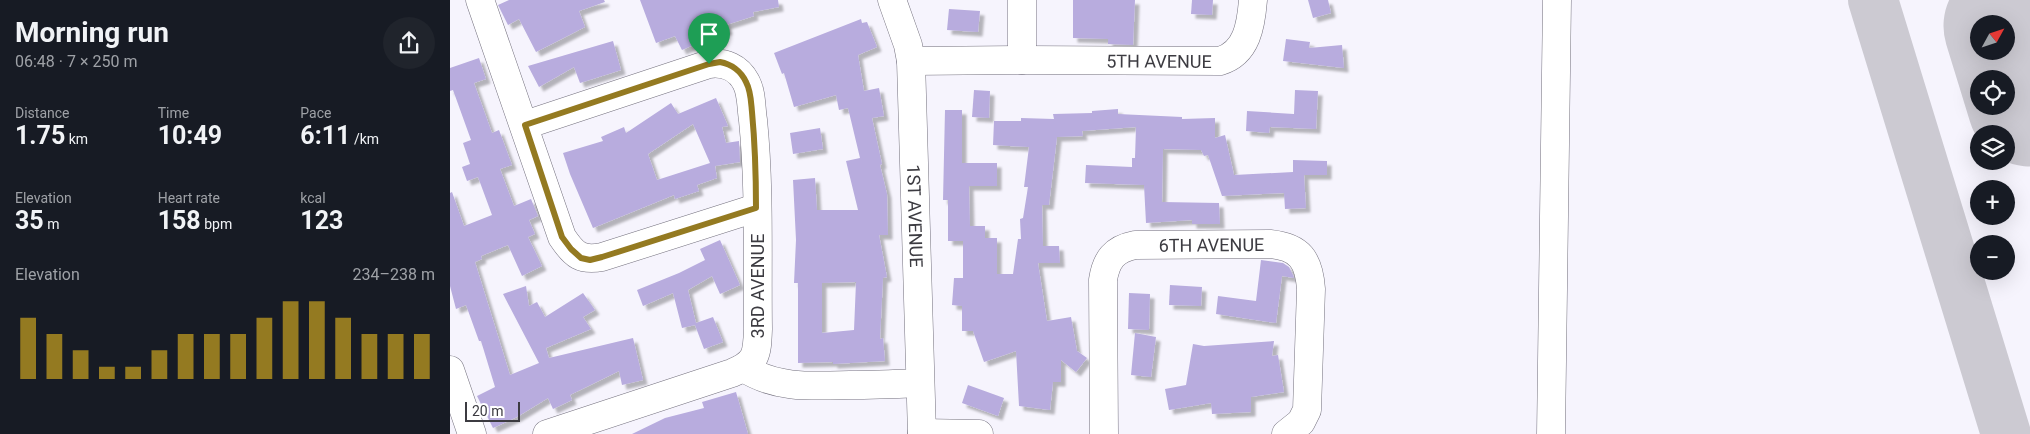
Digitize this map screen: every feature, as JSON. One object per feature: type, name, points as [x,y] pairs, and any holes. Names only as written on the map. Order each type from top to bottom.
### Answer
[{"type":"main road","points":[[480,0],[525,125],[562,237],[581,258],[590,260],[602,257],[756,208]]},
{"type":"main road","name":"1ST AVENUE","points":[[892,0],[908,45],[911,62],[922,433]]},
{"type":"main road","points":[[1022,0],[1022,60]]},
{"type":"main road","name":"5TH AVENUE","points":[[911,62],[1022,60],[1220,61],[1236,53],[1243,44],[1248,32],[1253,0]]},
{"type":"main road","points":[[1551,434],[1557,0]]},
{"type":"main road","name":"3RD AVENUE","points":[[525,125],[709,64],[720,62],[729,64],[746,81],[749,89],[755,139],[757,347],[753,360],[744,368]]},
{"type":"main road","name":"6TH AVENUE","points":[[1104,434],[1104,280],[1105,266],[1111,258],[1118,252],[1135,245],[1270,244],[1285,245],[1298,253],[1308,268],[1312,289],[1307,410],[1301,422],[1286,434]]},
{"type":"main road","points":[[547,434],[744,368],[753,374],[770,380],[807,386],[920,383]]},
{"type":"main road","points":[[450,370],[472,434]]},
{"type":"main road","points":[[922,433],[980,434]]},
{"type":"building","points":[[509,0],[604,0],[605,2],[579,11],[585,27],[536,52],[519,19],[508,25],[498,5]]},
{"type":"building","points":[[640,0],[778,0],[779,7],[753,12],[754,16],[726,25],[728,30],[682,50],[675,36],[656,43]]},
{"type":"building","points":[[1073,0],[1135,0],[1133,45],[1108,44],[1108,39],[1073,38]]},
{"type":"building","points":[[1192,0],[1213,0],[1212,15],[1191,14]]},
{"type":"building","points":[[1308,0],[1328,0],[1331,13],[1313,18]]},
{"type":"building","points":[[949,9],[980,11],[978,32],[947,30]]},
{"type":"building","points":[[861,19],[862,23],[867,22],[877,47],[858,55],[864,91],[879,88],[884,116],[872,118],[887,194],[888,235],[879,235],[887,277],[883,278],[880,339],[883,338],[885,361],[833,364],[833,362],[798,363],[798,283],[794,283],[796,240],[793,180],[815,178],[817,210],[858,210],[846,161],[860,158],[848,108],[839,110],[836,95],[794,107],[784,73],[782,74],[774,53]],"holes":[[[856,282],[854,330],[822,333],[822,283]]]},
{"type":"building","points":[[1286,39],[1310,42],[1309,48],[1342,45],[1344,68],[1283,61]]},
{"type":"building","points":[[613,41],[621,70],[580,83],[574,67],[539,87],[528,66]]},
{"type":"building","points":[[479,58],[486,79],[474,83],[492,133],[499,130],[512,165],[500,169],[514,206],[531,199],[538,216],[529,220],[535,234],[528,237],[542,266],[522,276],[508,245],[481,256],[482,259],[475,262],[510,375],[539,363],[503,294],[526,286],[529,306],[537,302],[545,317],[583,293],[595,310],[583,317],[591,329],[546,348],[549,358],[633,338],[643,380],[622,385],[619,371],[570,395],[572,400],[553,409],[548,398],[517,417],[493,428],[477,396],[495,387],[481,341],[479,341],[466,305],[456,309],[450,286],[450,193],[452,192],[464,226],[492,215],[478,177],[467,181],[462,167],[470,164],[463,143],[471,140],[453,90],[450,91],[450,68]]},
{"type":"building","points":[[974,90],[990,91],[989,118],[972,117]]},
{"type":"building","points":[[1295,90],[1318,91],[1316,129],[1270,127],[1269,133],[1246,131],[1247,111],[1294,114]]},
{"type":"building","points":[[716,98],[728,126],[722,127],[726,143],[739,141],[740,162],[715,166],[717,178],[697,185],[699,191],[675,199],[674,195],[593,228],[563,153],[603,141],[601,137],[624,127],[626,133],[671,103],[678,114]],"holes":[[[693,124],[710,163],[657,180],[648,154]]]},
{"type":"building","points":[[1118,109],[1118,114],[1182,117],[1182,119],[1215,118],[1215,138],[1225,135],[1234,175],[1293,172],[1293,160],[1327,161],[1327,175],[1304,175],[1306,208],[1285,209],[1284,193],[1222,196],[1208,155],[1204,156],[1201,150],[1163,149],[1162,202],[1219,203],[1220,224],[1192,224],[1192,220],[1146,223],[1144,185],[1085,183],[1086,165],[1132,167],[1132,158],[1135,158],[1136,127],[1082,131],[1083,136],[1057,137],[1049,205],[1042,205],[1043,246],[1059,246],[1060,263],[1038,263],[1047,321],[1071,317],[1077,351],[1087,358],[1076,372],[1061,360],[1061,382],[1053,382],[1050,410],[1019,406],[1016,351],[984,362],[973,331],[962,331],[962,306],[952,305],[954,278],[963,278],[963,241],[948,241],[948,200],[943,200],[945,110],[962,110],[962,163],[997,163],[997,186],[969,186],[970,226],[985,226],[985,238],[997,238],[997,274],[1013,274],[1018,239],[1021,239],[1020,219],[1023,218],[1028,187],[1024,187],[1029,147],[993,145],[994,121],[1021,121],[1021,118],[1054,119],[1053,114],[1092,113],[1092,111]]},
{"type":"building","points":[[820,128],[823,149],[793,154],[790,133]]},
{"type":"building","points":[[720,240],[740,285],[720,294],[712,276],[688,290],[696,323],[713,317],[723,342],[704,349],[695,325],[682,328],[673,293],[643,306],[637,290],[705,260],[700,249]]},
{"type":"building","points":[[1261,260],[1283,263],[1289,267],[1294,278],[1282,276],[1276,323],[1216,314],[1218,296],[1256,301]]},
{"type":"building","points":[[1170,285],[1202,287],[1201,306],[1169,305]]},
{"type":"building","points":[[1129,293],[1150,294],[1149,330],[1128,329]]},
{"type":"building","points":[[1135,333],[1156,337],[1151,377],[1131,375]]},
{"type":"building","points":[[1274,341],[1272,356],[1278,355],[1284,392],[1251,397],[1251,412],[1212,414],[1211,403],[1169,410],[1165,389],[1186,385],[1193,344],[1204,346]]},
{"type":"building","points":[[968,385],[1004,398],[998,416],[962,403]]},
{"type":"building","points":[[736,392],[748,434],[632,434],[665,418],[704,408],[702,402]]},
{"type":"taxiway","points":[[1873,0],[2006,434]]},
{"type":"runway","points":[[2015,55],[2030,104]]},
{"type":"route","points":[[720,62],[729,64],[746,81],[749,89],[755,139],[756,208],[602,257],[590,260],[581,258],[562,237],[525,125],[709,64],[720,62]]}]
